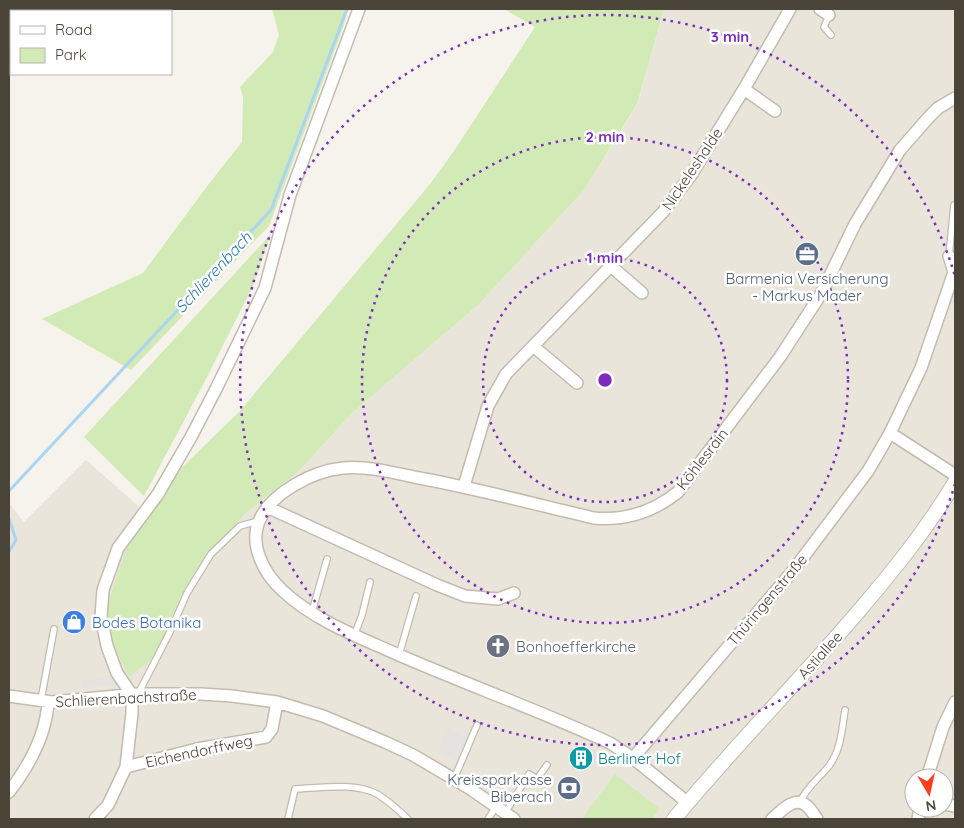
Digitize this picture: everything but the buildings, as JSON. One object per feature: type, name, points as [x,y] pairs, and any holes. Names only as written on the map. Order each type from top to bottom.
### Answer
[{"type":"street","points":[[135,695],[117,674],[107,646],[102,617],[103,590],[118,548],[158,494],[191,437],[265,288],[288,202],[358,9]]},
{"type":"street","name":"Nickeleshalde","points":[[464,486],[488,406],[506,374],[664,212],[692,175],[790,9]]},
{"type":"street","points":[[744,89],[775,111]]},
{"type":"street","name":"Köhlesrain","points":[[688,803],[633,758],[610,743],[354,636],[312,612],[282,591],[262,565],[258,550],[257,535],[259,521],[267,507],[300,482],[313,475],[354,468],[378,470],[464,486],[594,518],[612,520],[640,514],[657,507],[678,492],[780,357],[821,294],[856,224],[900,150],[929,116],[955,98]]},
{"type":"street","name":"Thüringenstraße","points":[[633,758],[792,572],[868,472],[890,434],[921,368],[954,272],[949,256]]},
{"type":"street","points":[[612,266],[642,293]]},
{"type":"street","points":[[533,346],[576,383]]},
{"type":"street","points":[[890,434],[955,475]]},
{"type":"street","name":"Astiallee","points":[[674,819],[819,657],[903,559],[955,482]]},
{"type":"street","points":[[267,507],[466,596],[498,599],[514,593]]},
{"type":"street","name":"Schlierenbachstraße","points":[[9,696],[44,701],[135,695],[201,694],[277,702],[323,716],[413,755],[454,779],[505,813]]},
{"type":"street","name":"Eichendorffweg","points":[[95,819],[108,804],[126,767],[135,695]]},
{"type":"street","points":[[9,792],[21,776],[42,736],[47,716],[44,701]]},
{"type":"street","name":"Eichendorffweg","points":[[126,767],[197,749],[266,737],[272,729],[277,702]]},
{"type":"street","points":[[930,768],[954,705]]},
{"type":"street","points":[[772,819],[786,806],[800,802],[807,805],[817,819]]},
{"type":"lane","points":[[825,12],[824,27],[831,35]]},
{"type":"lane","points":[[949,256],[954,205]]},
{"type":"lane","points":[[135,695],[170,632],[187,593],[210,554],[240,526],[259,521]]},
{"type":"lane","points":[[312,612],[327,559]]},
{"type":"lane","points":[[354,636],[362,615],[370,582]]},
{"type":"lane","points":[[400,655],[416,596]]},
{"type":"lane","points":[[44,701],[54,629]]},
{"type":"lane","points":[[800,802],[804,794],[830,764],[838,749],[845,710]]},
{"type":"lane","points":[[454,779],[477,724]]},
{"type":"lane","points":[[488,819],[505,813],[529,774],[537,779],[547,765]]},
{"type":"lane","points":[[288,819],[295,789],[335,787],[375,793],[408,819]]},
{"type":"shaded area","points":[[664,9],[955,9],[955,819],[9,819],[9,503],[24,522],[86,460],[142,509],[245,514],[299,471],[351,414],[479,304],[584,190],[637,105]]},
{"type":"shaded area","points":[[115,678],[117,685],[83,688],[83,680]]},
{"type":"shaded area","points":[[447,728],[468,738],[459,763],[438,752]]},
{"type":"green space","points":[[272,9],[348,9],[343,28],[269,226],[131,370],[42,319],[143,273],[242,142],[243,97],[240,87],[273,52],[279,35]]},
{"type":"green space","points":[[504,9],[664,9],[637,104],[584,190],[479,304],[351,414],[299,471],[245,514],[205,557],[181,595],[165,636],[152,659],[129,677],[110,637],[107,606],[126,550],[174,475],[239,412],[430,184],[454,151],[535,27]]},
{"type":"green space","points":[[271,234],[253,286],[144,496],[84,437]]},
{"type":"green space","points":[[615,774],[660,809],[651,819],[582,819]]},
{"type":"waterway","name":"Schlierenbach","points":[[9,491],[271,210],[347,9]]},
{"type":"waterway","name":"Schlierenbach","points":[[9,519],[16,540],[9,552]]},
{"type":"place","name":"Barmenia Versicherung - Markus Mader","points":[[807,254]]},
{"type":"place","name":"Bodes Botanika","points":[[74,622]]},
{"type":"place","name":"Bonhoefferkirche","points":[[498,646]]},
{"type":"place","name":"Berliner Hof","points":[[581,758]]},
{"type":"place","name":"Kreissparkasse Biberach","points":[[569,788]]}]
